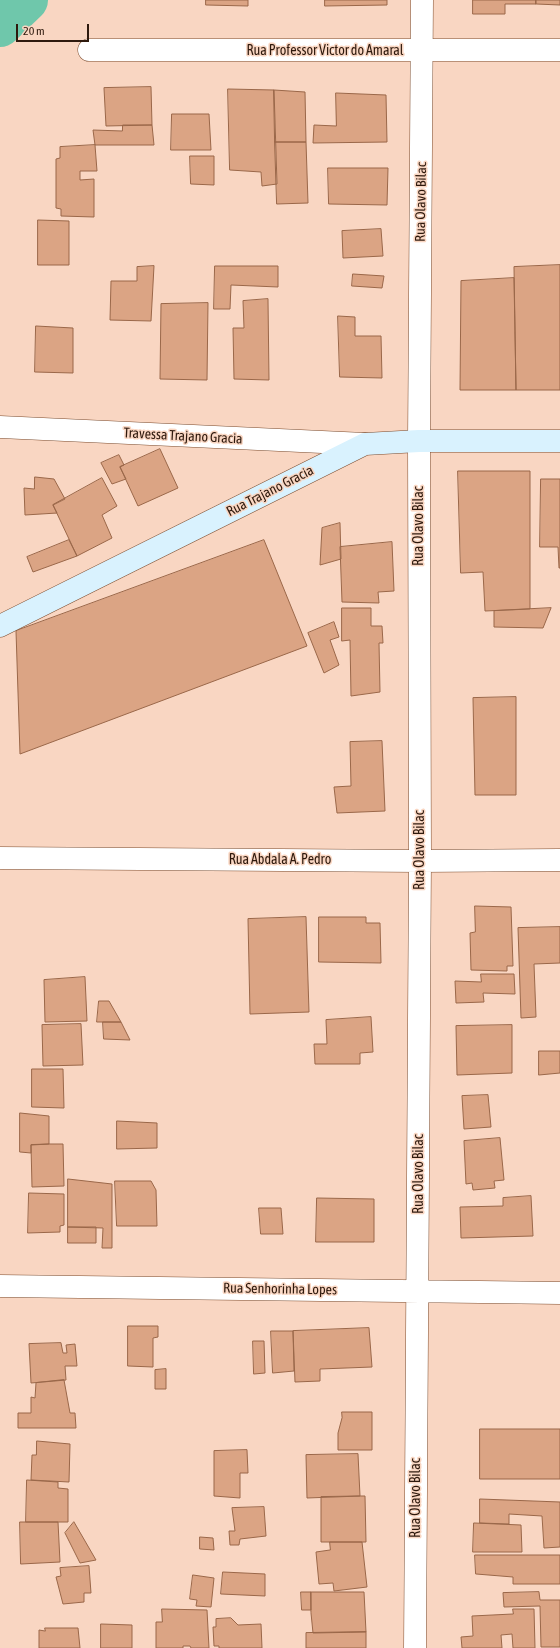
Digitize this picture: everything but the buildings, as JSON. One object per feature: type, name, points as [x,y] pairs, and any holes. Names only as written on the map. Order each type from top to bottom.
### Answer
[{"type":"main road","name":"Rua Trajano Gracia","points":[[0,626],[365,444],[418,441],[560,441]]},
{"type":"street","name":"Rua Olavo Bilac","points":[[415,1648],[420,861],[418,441],[423,51],[422,0]]},
{"type":"street","name":"Rua Professor Victor do Amaral","points":[[89,50],[560,50]]},
{"type":"street","name":"Travessa Trajano Gracia","points":[[0,427],[365,444]]},
{"type":"street","name":"Rua Abdala A. Pedro","points":[[0,858],[420,861],[560,860]]},
{"type":"street","name":"Rua Senhorinha Lopes","points":[[0,1286],[560,1293]]},
{"type":"waterway","points":[[0,25],[26,0]]}]
